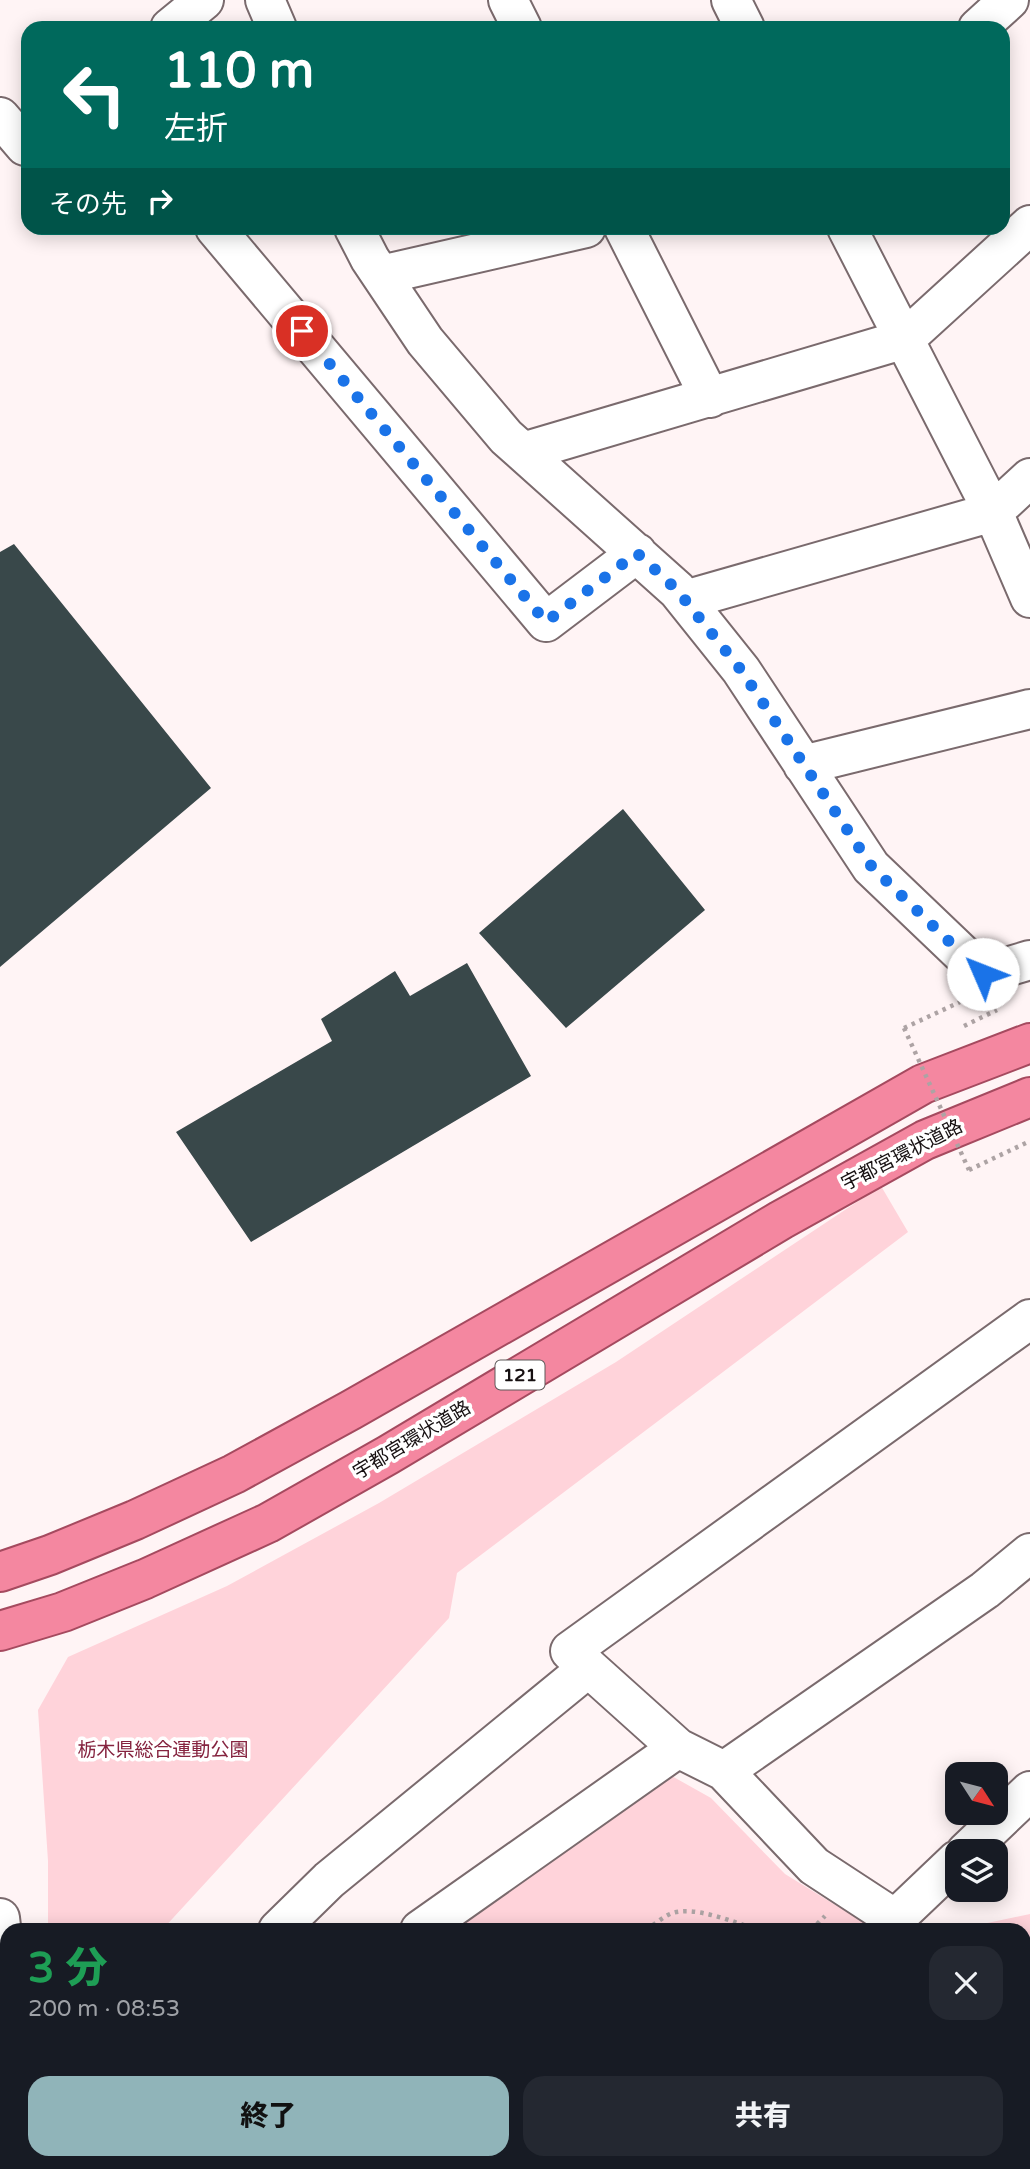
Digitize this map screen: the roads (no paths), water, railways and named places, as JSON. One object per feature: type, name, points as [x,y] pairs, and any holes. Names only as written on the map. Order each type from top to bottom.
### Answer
[{"type":"highway","name":"121","points":[[0,1572],[50,1555],[135,1520],[234,1474],[362,1404],[923,1084],[1030,1043]]},
{"type":"highway","name":"宇都宮環状道路","points":[[0,1631],[63,1612],[145,1579],[268,1523],[388,1455],[781,1220],[925,1140],[1030,1097]]},
{"type":"street","points":[[178,21],[204,0]]},
{"type":"street","points":[[265,0],[274,21]]},
{"type":"street","points":[[508,0],[519,21]]},
{"type":"street","points":[[986,21],[1009,0]]},
{"type":"street","points":[[0,117],[18,153]]},
{"type":"street","points":[[523,452],[905,340],[1030,225]]},
{"type":"street","points":[[221,235],[546,622],[637,553]]},
{"type":"street","points":[[358,235],[370,259],[425,341],[506,437],[637,553],[685,600],[741,670],[872,867],[983,974],[1030,960]]},
{"type":"street","points":[[381,275],[555,235]]},
{"type":"street","points":[[628,235],[710,398]]},
{"type":"street","points":[[851,235],[993,512],[1030,598]]},
{"type":"street","points":[[685,600],[993,512],[1030,478]]},
{"type":"street","points":[[803,765],[1030,709]]},
{"type":"street","points":[[945,1871],[895,1919],[814,1866],[724,1770],[678,1748],[570,1651],[1030,1319]]},
{"type":"street","points":[[724,1770],[985,1590],[1030,1553]]},
{"type":"street","points":[[285,1923],[329,1880],[588,1668]]},
{"type":"street","points":[[430,1923],[678,1748]]},
{"type":"street","points":[[980,1839],[1030,1791]]},
{"type":"park label","name":"栃木県総合運動公園","points":[[163,1750]]}]
